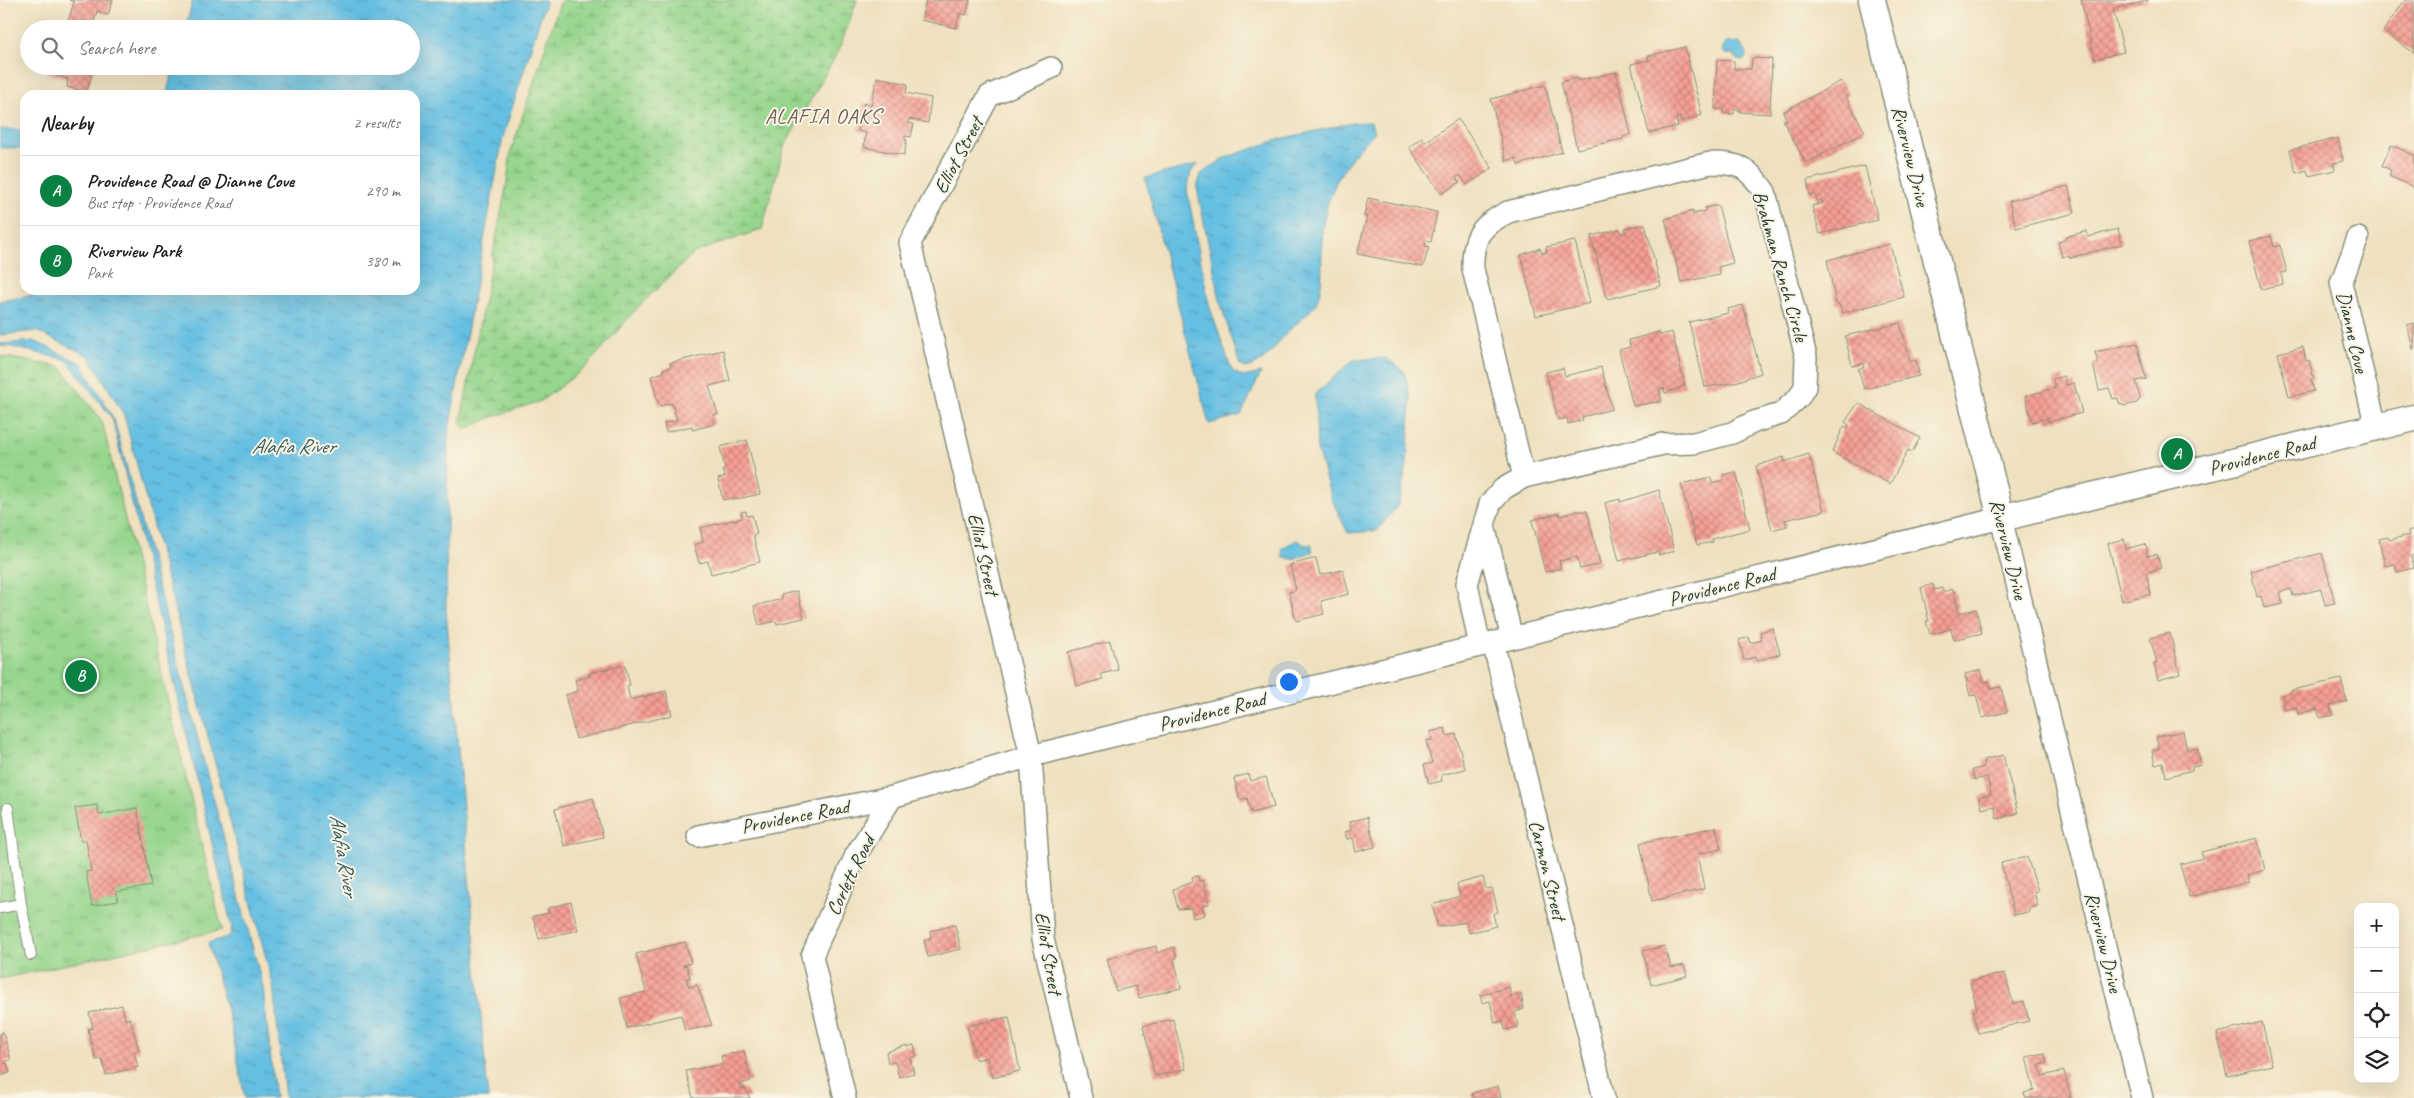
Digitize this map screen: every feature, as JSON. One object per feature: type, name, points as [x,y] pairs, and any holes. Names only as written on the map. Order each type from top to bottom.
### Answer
[{"type":"street","name":"Riverview Drive","points":[[1872,0],[2001,518],[2142,1098]]},
{"type":"street","name":"Elliot Street","points":[[1050,68],[989,96],[910,243],[1031,756],[1043,939],[1081,1098]]},
{"type":"street","name":"Brahman Ranch Circle","points":[[1495,642],[1467,584],[1490,504],[1503,489],[1524,477],[1663,444],[1694,443],[1732,433],[1754,422],[1781,414],[1795,403],[1805,388],[1806,357],[1765,192],[1753,176],[1739,165],[1710,163],[1508,212],[1492,220],[1480,232],[1473,249],[1473,268],[1524,477]]},
{"type":"street","name":"Dianne Cove","points":[[2358,238],[2341,283],[2376,427]]},
{"type":"street","name":"Providence Road","points":[[1031,756],[2414,418]]},
{"type":"street","points":[[1484,525],[1495,642]]},
{"type":"street","name":"Carmon Street","points":[[1495,642],[1604,1098]]},
{"type":"street","points":[[892,797],[1031,756]]},
{"type":"street","name":"Providence Road","points":[[698,836],[892,797]]},
{"type":"street","name":"Corlett Road","points":[[845,1098],[812,956],[856,855],[892,797]]},
{"type":"lane","points":[[8,808],[21,904],[31,955]]},
{"type":"lane","points":[[0,908],[21,904]]},
{"type":"green space","points":[[561,0],[857,0],[839,50],[784,147],[762,229],[694,253],[639,306],[585,368],[541,401],[492,417],[464,430],[461,420],[507,182],[511,151]]},
{"type":"green space","points":[[0,356],[61,367],[102,421],[222,930],[0,979]]},
{"type":"water","name":"Alafia River","points":[[193,0],[546,0],[503,137],[448,435],[446,609],[488,1098],[285,1098],[273,985],[124,415],[89,356],[36,331],[0,335],[0,301],[35,295],[420,295],[420,90],[167,90],[172,75],[420,75],[420,20],[187,20]]},
{"type":"water","points":[[1739,42],[1746,51],[1747,56],[1743,61],[1738,60],[1733,54],[1725,54],[1722,50],[1725,43]]},
{"type":"water","points":[[1371,122],[1374,133],[1343,169],[1330,197],[1323,228],[1321,281],[1317,301],[1311,310],[1263,360],[1246,368],[1240,365],[1221,305],[1197,188],[1201,174],[1225,158],[1280,139],[1351,123]]},
{"type":"water","points":[[0,129],[20,130],[20,148],[0,148]]},
{"type":"water","points":[[1199,164],[1191,172],[1187,190],[1210,308],[1232,371],[1244,377],[1261,373],[1241,415],[1209,424],[1145,178]]},
{"type":"water","points":[[34,341],[81,363],[114,419],[263,987],[275,1098],[245,1098],[230,1021],[208,943],[230,936],[232,928],[112,418],[67,360],[0,346],[0,344]]},
{"type":"water","points":[[1386,358],[1404,371],[1411,399],[1407,465],[1398,505],[1377,531],[1348,533],[1332,500],[1317,450],[1315,394],[1353,360]]},
{"type":"water","points":[[1297,540],[1305,545],[1311,544],[1313,551],[1294,559],[1283,558],[1282,548]]},
{"type":"building","points":[[69,0],[113,0],[108,15],[97,11],[94,20],[68,20],[74,2]]},
{"type":"building","points":[[926,0],[970,0],[966,15],[960,13],[956,28],[921,20]]},
{"type":"building","points":[[2081,0],[2148,0],[2113,9],[2124,52],[2095,59]]},
{"type":"building","points":[[2405,0],[2414,0],[2414,53],[2383,31]]},
{"type":"building","points":[[1685,47],[1702,115],[1681,122],[1680,117],[1676,118],[1678,126],[1649,133],[1631,64],[1649,60],[1648,56]]},
{"type":"building","points":[[1752,58],[1772,59],[1770,114],[1740,112],[1740,110],[1734,109],[1734,114],[1723,113],[1723,109],[1715,109],[1717,60],[1734,61],[1734,69],[1751,69]]},
{"type":"building","points":[[1616,72],[1631,134],[1623,137],[1623,139],[1577,149],[1561,82],[1577,78],[1578,81]]},
{"type":"building","points":[[53,75],[92,75],[88,90],[67,87],[68,79]]},
{"type":"building","points":[[877,77],[908,84],[906,93],[931,98],[928,123],[909,119],[908,123],[914,124],[911,137],[905,136],[905,140],[907,140],[904,155],[864,147],[866,133],[858,131],[864,103],[871,105]]},
{"type":"building","points":[[1841,81],[1849,95],[1846,97],[1865,132],[1806,163],[1783,121],[1787,120],[1783,112]]},
{"type":"building","points":[[1545,85],[1562,152],[1518,165],[1516,158],[1506,161],[1491,99]]},
{"type":"building","points":[[1458,119],[1492,168],[1467,185],[1460,175],[1456,178],[1460,182],[1441,194],[1409,147],[1422,137],[1425,142]]},
{"type":"building","points":[[2338,138],[2343,161],[2333,163],[2335,170],[2309,176],[2307,170],[2296,173],[2290,150]]},
{"type":"building","points":[[2391,145],[2414,155],[2413,187],[2389,176],[2391,170],[2382,166]]},
{"type":"building","points":[[1865,166],[1878,220],[1820,234],[1812,206],[1823,203],[1822,200],[1817,201],[1815,194],[1810,195],[1807,180]]},
{"type":"building","points":[[2068,186],[2075,213],[2016,228],[2009,201]]},
{"type":"building","points":[[1368,198],[1437,212],[1431,242],[1426,241],[1425,246],[1429,247],[1423,267],[1357,254],[1367,217],[1364,216]]},
{"type":"building","points":[[1718,205],[1733,263],[1718,267],[1720,275],[1681,282],[1665,219],[1693,211],[1693,214],[1705,211],[1705,208]]},
{"type":"building","points":[[1645,224],[1661,286],[1607,299],[1591,236],[1620,229],[1621,234],[1626,233],[1625,228]]},
{"type":"building","points":[[2118,229],[2122,244],[2070,258],[2069,255],[2062,257],[2058,242],[2065,240],[2065,237],[2087,231],[2088,237]]},
{"type":"building","points":[[2271,236],[2274,247],[2280,245],[2287,272],[2281,273],[2283,284],[2261,289],[2249,241]]},
{"type":"building","points":[[1575,241],[1590,303],[1536,316],[1521,255],[1540,248],[1542,253],[1547,252],[1546,247]]},
{"type":"building","points":[[1890,244],[1904,297],[1842,313],[1839,304],[1836,304],[1827,260]]},
{"type":"building","points":[[1743,305],[1761,373],[1733,383],[1705,387],[1689,322],[1729,313],[1728,309]]},
{"type":"building","points":[[1900,323],[1910,362],[1916,360],[1919,376],[1864,389],[1858,369],[1864,367],[1863,363],[1852,366],[1845,336]]},
{"type":"building","points":[[2414,323],[2414,349],[2413,349],[2407,325]]},
{"type":"building","points":[[1659,332],[1660,335],[1672,332],[1685,386],[1665,393],[1664,388],[1659,389],[1662,401],[1633,406],[1619,350],[1630,347],[1629,340]]},
{"type":"building","points":[[2137,343],[2146,379],[2136,381],[2140,398],[2137,403],[2124,406],[2119,403],[2118,398],[2113,399],[2109,388],[2099,390],[2093,364],[2098,363],[2095,352]]},
{"type":"building","points":[[2303,347],[2306,361],[2309,360],[2314,379],[2311,379],[2314,391],[2289,397],[2278,353]]},
{"type":"building","points":[[723,350],[730,381],[709,386],[718,414],[713,415],[715,424],[692,430],[692,426],[666,432],[664,423],[677,420],[672,403],[659,406],[651,376],[664,372],[663,369],[671,367],[670,363]]},
{"type":"building","points":[[1601,367],[1612,409],[1582,417],[1583,420],[1568,424],[1567,418],[1558,420],[1546,372],[1563,368],[1565,376]]},
{"type":"building","points":[[2064,376],[2066,385],[2074,383],[2082,413],[2048,422],[2047,418],[2032,422],[2025,396],[2055,388],[2053,379]]},
{"type":"building","points":[[1858,403],[1920,438],[1912,452],[1908,450],[1890,484],[1832,452],[1844,426],[1848,428],[1849,425],[1845,422]]},
{"type":"building","points":[[747,440],[760,494],[733,500],[732,498],[723,500],[718,479],[725,477],[720,447]]},
{"type":"building","points":[[1809,454],[1824,511],[1785,520],[1787,526],[1772,530],[1756,466],[1784,457],[1785,462]]},
{"type":"building","points":[[1736,472],[1750,529],[1712,539],[1713,542],[1697,545],[1681,484],[1711,477],[1712,483],[1724,480],[1723,475]]},
{"type":"building","points":[[1659,490],[1674,551],[1659,555],[1658,552],[1619,561],[1605,503],[1620,499],[1620,502]]},
{"type":"building","points":[[746,511],[747,516],[752,515],[757,534],[753,535],[760,562],[711,574],[708,561],[699,563],[694,545],[703,542],[700,528],[742,518],[741,512]]},
{"type":"building","points":[[1577,511],[1587,511],[1600,564],[1580,569],[1577,557],[1559,561],[1561,568],[1545,572],[1532,520],[1559,513],[1560,516]]},
{"type":"building","points":[[2414,530],[2414,555],[2411,556],[2414,568],[2397,572],[2395,564],[2385,566],[2379,539],[2388,537],[2389,540],[2409,535],[2408,532]]},
{"type":"building","points":[[2124,539],[2126,549],[2144,544],[2147,547],[2147,556],[2157,554],[2161,568],[2146,572],[2151,594],[2122,601],[2108,543]]},
{"type":"building","points":[[2322,553],[2335,603],[2325,605],[2321,589],[2293,596],[2291,589],[2280,592],[2283,604],[2264,608],[2261,596],[2257,597],[2251,571]]},
{"type":"building","points":[[1316,558],[1320,575],[1343,570],[1349,594],[1321,601],[1324,614],[1296,621],[1289,592],[1296,590],[1290,565]]},
{"type":"building","points":[[1933,584],[1934,590],[1942,588],[1943,592],[1953,589],[1959,613],[1976,609],[1982,633],[1954,640],[1951,629],[1930,634],[1926,621],[1929,621],[1921,588]]},
{"type":"building","points":[[797,591],[804,618],[777,624],[776,621],[759,625],[754,606],[782,599],[781,595]]},
{"type":"building","points":[[1773,628],[1780,654],[1756,661],[1755,657],[1744,660],[1739,640],[1749,637],[1751,643],[1762,640],[1760,632]]},
{"type":"building","points":[[2170,633],[2180,674],[2158,680],[2154,664],[2157,663],[2150,638]]},
{"type":"building","points":[[1110,641],[1118,670],[1101,674],[1103,679],[1077,686],[1068,652]]},
{"type":"building","points":[[625,665],[630,685],[627,686],[630,700],[666,691],[672,715],[576,739],[565,695],[578,691],[575,680],[590,676],[589,673]]},
{"type":"building","points":[[1981,670],[1984,682],[1989,681],[1991,689],[2001,687],[2007,712],[1982,718],[1976,695],[1970,696],[1965,674]]},
{"type":"building","points":[[2341,679],[2347,701],[2330,706],[2333,715],[2320,718],[2317,709],[2298,714],[2296,707],[2285,710],[2282,695],[2292,692],[2292,690]]},
{"type":"building","points":[[1445,728],[1447,736],[1456,734],[1465,769],[1441,775],[1442,781],[1429,784],[1424,765],[1432,763],[1426,741],[1432,740],[1430,732]]},
{"type":"building","points":[[2183,731],[2187,750],[2197,748],[2201,765],[2192,767],[2192,770],[2166,777],[2163,763],[2155,765],[2152,751],[2159,749],[2156,737]]},
{"type":"building","points":[[2003,755],[2018,813],[1997,819],[1994,806],[1982,809],[1979,797],[1991,794],[1987,777],[1975,780],[1972,770],[1984,767],[1983,760]]},
{"type":"building","points":[[1248,774],[1250,781],[1266,777],[1274,807],[1251,813],[1247,798],[1240,800],[1234,778]]},
{"type":"building","points":[[593,798],[603,837],[564,846],[555,809]]},
{"type":"building","points":[[97,805],[99,815],[137,808],[151,886],[116,892],[118,901],[92,906],[86,872],[91,871],[86,840],[81,841],[75,808]]},
{"type":"building","points":[[1367,817],[1375,847],[1356,852],[1353,838],[1347,839],[1345,832],[1351,830],[1349,822]]},
{"type":"building","points":[[1716,827],[1721,849],[1697,854],[1704,889],[1652,901],[1640,843]]},
{"type":"building","points":[[2257,838],[2265,870],[2247,875],[2249,882],[2189,897],[2180,864],[2203,858],[2201,852]]},
{"type":"building","points":[[2027,857],[2038,891],[2034,892],[2038,906],[2029,908],[2029,912],[2014,915],[2001,863]]},
{"type":"building","points":[[1198,876],[1199,881],[1203,880],[1209,904],[1202,905],[1205,915],[1193,918],[1191,908],[1178,909],[1173,889],[1193,882],[1192,877]]},
{"type":"building","points":[[1483,877],[1486,889],[1492,888],[1498,912],[1493,914],[1496,926],[1469,933],[1466,922],[1438,927],[1432,905],[1460,896],[1457,884]]},
{"type":"building","points":[[571,902],[578,930],[539,939],[533,916],[549,913],[548,908]]},
{"type":"building","points":[[955,925],[961,949],[928,957],[924,940],[931,938],[930,931]]},
{"type":"building","points":[[685,942],[691,963],[683,965],[687,966],[690,978],[686,978],[689,987],[697,985],[712,1025],[685,1031],[681,1015],[627,1028],[620,998],[646,992],[636,954]]},
{"type":"building","points":[[1156,946],[1157,953],[1174,947],[1177,958],[1174,959],[1181,988],[1139,998],[1136,986],[1116,991],[1107,959]]},
{"type":"building","points":[[1665,946],[1671,968],[1684,965],[1687,976],[1651,985],[1643,951]]},
{"type":"building","points":[[2005,973],[2013,1004],[2024,1001],[2029,1021],[1978,1033],[1973,1011],[1977,1010],[1970,981]]},
{"type":"building","points":[[1509,987],[1511,997],[1521,994],[1524,1009],[1515,1012],[1518,1027],[1505,1030],[1503,1021],[1495,1023],[1490,1001],[1482,1003],[1480,995]]},
{"type":"building","points":[[122,1005],[125,1020],[130,1018],[139,1051],[134,1052],[138,1067],[106,1075],[102,1059],[96,1060],[88,1029],[93,1028],[89,1013]]},
{"type":"building","points":[[1009,1017],[1020,1071],[992,1078],[987,1057],[976,1060],[967,1026]]},
{"type":"building","points":[[1173,1019],[1186,1069],[1155,1076],[1143,1026]]},
{"type":"building","points":[[2262,1022],[2272,1065],[2227,1076],[2217,1033]]},
{"type":"building","points":[[3,1032],[11,1060],[6,1061],[10,1073],[0,1076],[0,1034]]},
{"type":"building","points":[[907,1045],[907,1047],[914,1045],[916,1056],[910,1058],[914,1073],[899,1077],[895,1062],[888,1063],[886,1052]]},
{"type":"building","points":[[744,1051],[751,1081],[740,1084],[741,1089],[745,1088],[750,1098],[693,1098],[686,1071],[723,1064],[721,1056]]},
{"type":"building","points":[[2044,1053],[2047,1063],[2039,1065],[2042,1076],[2064,1071],[2071,1098],[2026,1098],[2024,1093],[2034,1090],[2026,1057]]},
{"type":"building","points":[[1498,1086],[1501,1098],[1473,1098],[1472,1093]]},
{"type":"place","name":"Providence Road @ Dianne Cove","points":[[2177,454]]},
{"type":"place","name":"Riverview Park","points":[[81,676]]},
{"type":"district","name":"ALAFIA OAKS","points":[[823,116]]}]
